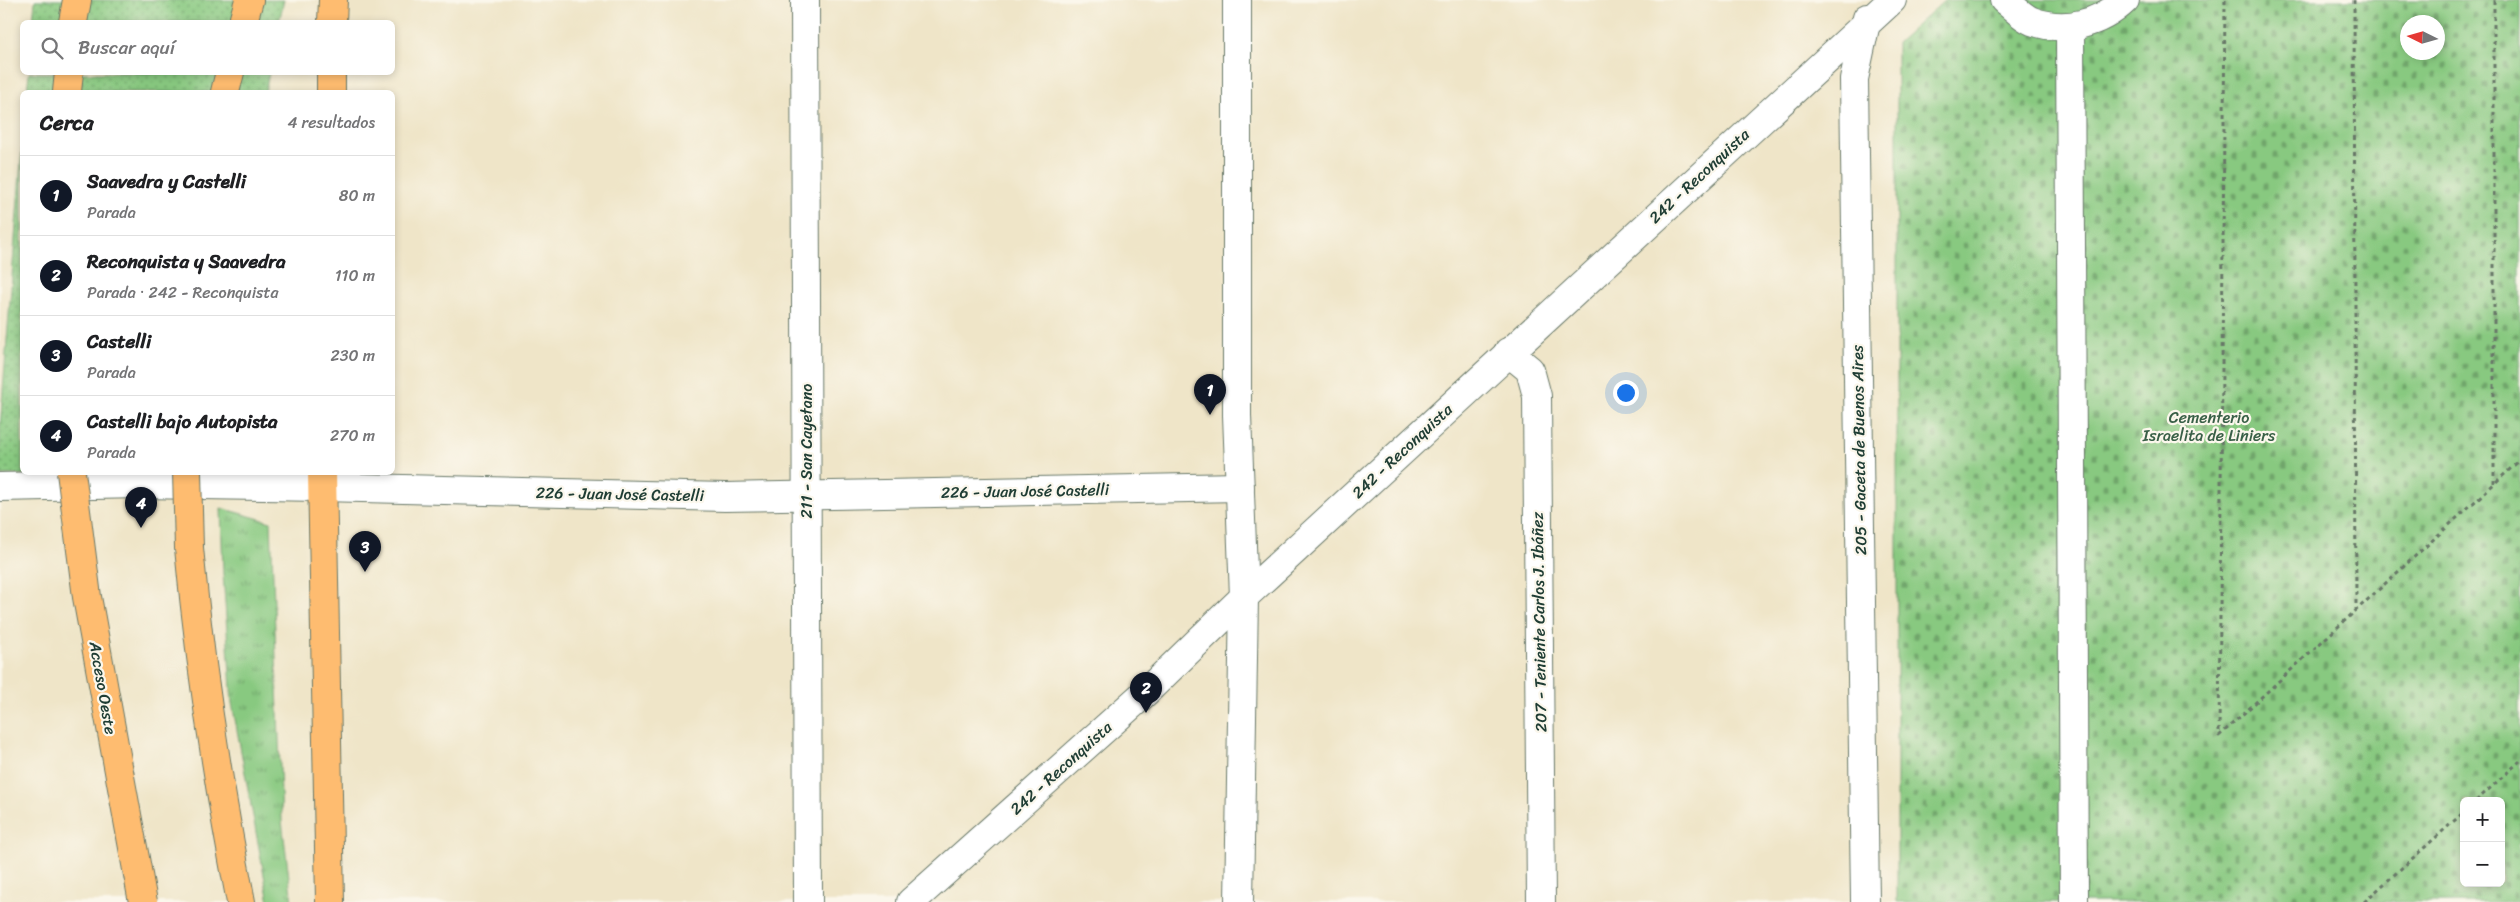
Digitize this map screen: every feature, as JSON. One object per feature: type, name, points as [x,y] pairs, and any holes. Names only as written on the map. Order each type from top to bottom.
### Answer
[{"type":"main road","points":[[74,20],[76,0]]},
{"type":"main road","points":[[244,20],[249,0]]},
{"type":"main road","points":[[332,20],[333,0]]},
{"type":"main road","points":[[67,90],[69,75]]},
{"type":"main road","points":[[226,90],[229,75]]},
{"type":"main road","points":[[331,75],[331,90]]},
{"type":"main road","name":"Acceso Oeste","points":[[71,475],[86,597],[143,902]]},
{"type":"main road","points":[[186,475],[189,548],[204,687],[220,796],[241,902]]},
{"type":"main road","points":[[321,480],[330,902]]},
{"type":"street","name":"211 - San Cayetano","points":[[805,0],[808,902]]},
{"type":"street","points":[[1237,0],[1237,415],[1244,597],[1239,902]]},
{"type":"street","name":"242 - Reconquista","points":[[912,902],[1147,691],[1244,597],[1508,352],[1869,12],[1892,0]]},
{"type":"street","points":[[2004,0],[2031,20],[2052,25],[2070,26],[2098,20],[2125,0]]},
{"type":"street","name":"205 - Gaceta de Buenos Aires","points":[[1865,902],[1854,79],[1869,12]]},
{"type":"street","points":[[2070,26],[2074,902]]},
{"type":"street","name":"207 - Teniente Carlos J. Ibáñez","points":[[1508,352],[1530,370],[1537,396],[1541,902]]},
{"type":"street","name":"226 - Juan José Castelli","points":[[0,487],[321,480],[725,497],[1240,488]]},
{"type":"path","points":[[2225,0],[2219,736],[2520,460]]},
{"type":"path","points":[[2354,0],[2356,610]]},
{"type":"path","points":[[2494,0],[2494,484]]},
{"type":"path","points":[[2480,797],[2520,761]]},
{"type":"path","points":[[2364,902],[2460,816]]},
{"type":"green space","points":[[35,0],[284,0],[279,20],[33,20]]},
{"type":"green space","name":"Cementerio Israelita de Liniers","points":[[1945,0],[2520,0],[2520,902],[1897,902],[1897,43]]},
{"type":"green space","points":[[29,75],[269,75],[265,90],[27,90]]},
{"type":"green space","points":[[20,174],[20,475],[0,475],[0,428]]},
{"type":"green space","points":[[221,508],[271,522],[282,821],[292,902],[269,902],[232,703],[223,574]]},
{"type":"place","name":"Saavedra y Castelli","points":[[1210,415]]},
{"type":"place","name":"Castelli bajo Autopista","points":[[141,528]]},
{"type":"place","name":"Castelli","points":[[365,572]]},
{"type":"place","name":"Reconquista y Saavedra","points":[[1146,713]]}]
